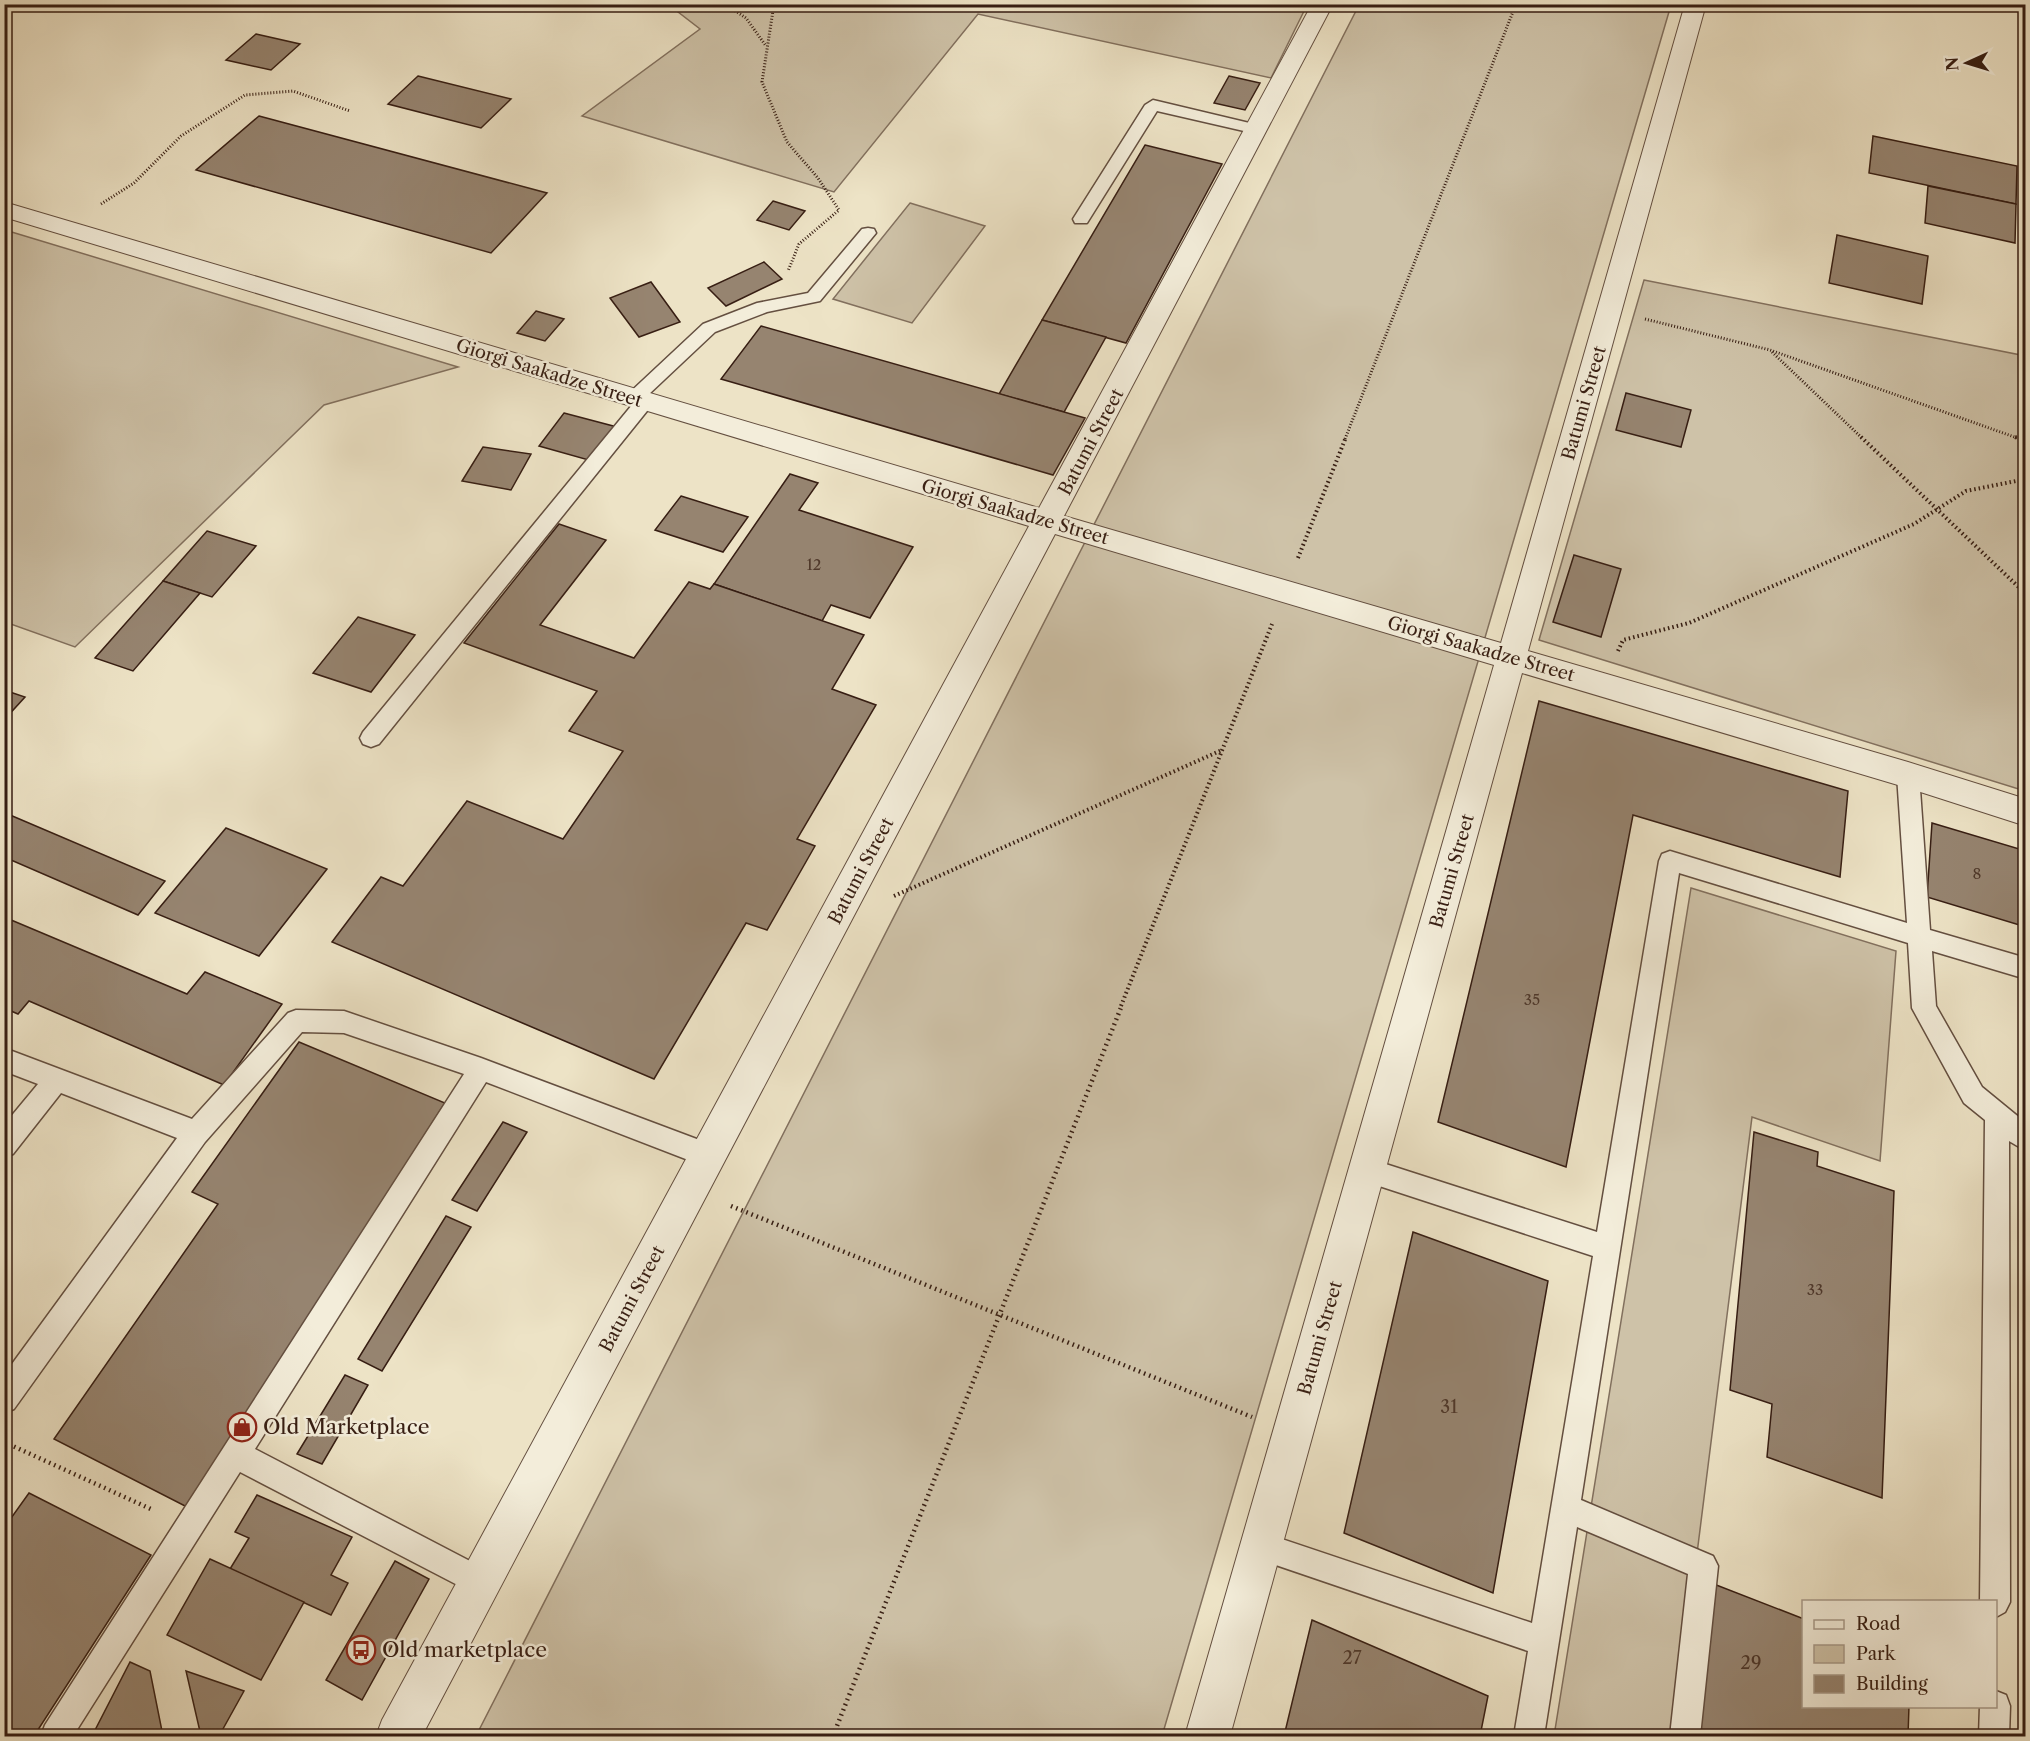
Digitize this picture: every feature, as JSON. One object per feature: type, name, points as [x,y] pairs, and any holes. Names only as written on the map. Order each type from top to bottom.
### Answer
[{"type":"street","name":"Batumi Street","points":[[398,1737],[1323,4]]},
{"type":"street","name":"Batumi Street","points":[[1207,1737],[1695,4]]},
{"type":"street","name":"Giorgi Saakadze Street","points":[[4,209],[639,401],[1908,775],[2025,813]]},
{"type":"lane","points":[[1081,219],[1153,105],[1257,129]]},
{"type":"lane","points":[[371,738],[639,401],[709,328],[763,307],[814,297],[868,233]]},
{"type":"lane","points":[[1908,775],[1924,1008],[1973,1095],[2025,1139]]},
{"type":"lane","points":[[1528,1737],[1670,861],[2025,969]]},
{"type":"lane","points":[[4,1399],[196,1133],[296,1021],[344,1022],[481,1069],[709,1156]]},
{"type":"lane","points":[[4,1059],[196,1133]]},
{"type":"lane","points":[[56,1737],[481,1069]]},
{"type":"lane","points":[[4,1146],[56,1080]]},
{"type":"lane","points":[[1995,1600],[1997,1115]]},
{"type":"lane","points":[[1367,1170],[1608,1248]]},
{"type":"lane","points":[[235,1454],[481,1582]]},
{"type":"lane","points":[[1565,1507],[1703,1566],[1685,1737]]},
{"type":"lane","points":[[1261,1546],[1544,1642]]},
{"type":"lane","points":[[1995,1708],[1995,1737]]},
{"type":"path","points":[[725,4],[746,18],[766,47]]},
{"type":"path","points":[[773,306],[799,244],[839,210],[818,178],[787,142],[762,82],[774,4]]},
{"type":"path","points":[[833,1737],[1516,4]]},
{"type":"path","points":[[63,226],[134,183],[181,136],[245,95],[293,91],[350,111]]},
{"type":"path","points":[[1610,310],[1770,350],[2025,441]]},
{"type":"path","points":[[1770,350],[2025,594]]},
{"type":"path","points":[[1603,685],[1623,640],[1689,623],[1914,524],[1966,491],[2025,479]]},
{"type":"path","points":[[833,923],[1223,750]]},
{"type":"path","points":[[691,1190],[1293,1433]]},
{"type":"path","points":[[4,1442],[190,1527]]},
{"type":"green space","points":[[669,5],[1307,5],[1271,78],[978,14],[834,192],[582,116],[700,29]]},
{"type":"green space","points":[[1359,5],[1671,5],[1162,1736],[476,1736]]},
{"type":"green space","points":[[910,203],[985,226],[912,323],[833,299]]},
{"type":"green space","points":[[5,230],[458,367],[324,405],[75,647],[5,622]]},
{"type":"green space","points":[[1644,280],[2021,355],[2025,301],[2025,791],[1539,640]]},
{"type":"green space","points":[[1691,888],[1896,951],[1880,1161],[1752,1117],[1674,1736],[1554,1736]]},
{"type":"building","points":[[256,34],[300,44],[271,70],[226,60]]},
{"type":"building","points":[[418,76],[511,99],[481,128],[388,104]]},
{"type":"building","points":[[1229,76],[1260,83],[1245,110],[1214,103]]},
{"type":"building","points":[[259,116],[547,193],[491,253],[196,170]]},
{"type":"building","points":[[1873,136],[2017,166],[2016,204],[1869,173]]},
{"type":"building","points":[[1145,145],[1222,164],[1126,343],[1042,320]]},
{"type":"building","points":[[1928,186],[2016,204],[2015,243],[1925,223]]},
{"type":"building","points":[[773,201],[805,211],[789,230],[757,220]]},
{"type":"building","points":[[1837,235],[1928,256],[1922,304],[1829,283]]},
{"type":"building","points":[[764,262],[782,279],[726,306],[708,288]]},
{"type":"building","points":[[651,282],[680,322],[639,337],[610,298]]},
{"type":"building","points":[[536,311],[564,319],[545,341],[517,333]]},
{"type":"building","points":[[1042,320],[1106,337],[1064,412],[999,394]]},
{"type":"building","points":[[761,326],[1085,418],[1053,475],[721,379]]},
{"type":"building","points":[[1626,393],[1691,410],[1681,447],[1616,430]]},
{"type":"building","points":[[564,413],[617,427],[592,461],[539,446]]},
{"type":"building","points":[[483,447],[531,454],[511,490],[462,481]]},
{"type":"building","points":[[790,474],[818,483],[799,510],[913,547],[870,618],[831,605],[822,621],[714,584]]},
{"type":"building","points":[[681,496],[748,517],[723,552],[655,530]]},
{"type":"building","points":[[559,524],[606,540],[540,625],[634,658],[689,582],[710,589],[714,584],[864,635],[832,689],[876,705],[797,839],[815,846],[767,930],[746,923],[654,1079],[332,942],[381,877],[403,886],[467,801],[563,839],[623,751],[569,731],[597,691],[464,643]]},
{"type":"building","points":[[207,531],[256,546],[212,597],[163,581]]},
{"type":"building","points":[[1574,555],[1621,569],[1601,637],[1553,622]]},
{"type":"building","points":[[163,581],[200,593],[133,671],[95,658]]},
{"type":"building","points":[[358,617],[415,635],[371,692],[313,673]]},
{"type":"building","points":[[4,690],[25,697],[4,720]]},
{"type":"building","points":[[1539,701],[1848,791],[1840,877],[1633,815],[1566,1167],[1438,1122]]},
{"type":"building","points":[[10,815],[165,881],[138,915],[4,857],[4,821]]},
{"type":"building","points":[[1932,823],[2026,851],[2026,927],[1927,897]]},
{"type":"building","points":[[226,828],[327,869],[259,956],[155,913]]},
{"type":"building","points":[[4,917],[187,994],[205,972],[282,1004],[224,1085],[29,1001],[18,1014],[4,1008]]},
{"type":"building","points":[[299,1042],[445,1103],[187,1507],[54,1439],[218,1204],[192,1192]]},
{"type":"building","points":[[503,1122],[527,1132],[477,1211],[452,1200]]},
{"type":"building","points":[[1754,1132],[1818,1152],[1817,1166],[1894,1191],[1882,1498],[1767,1457],[1772,1404],[1730,1390]]},
{"type":"building","points":[[446,1216],[471,1227],[382,1371],[358,1359]]},
{"type":"building","points":[[1413,1232],[1548,1281],[1493,1593],[1344,1533]]},
{"type":"building","points":[[345,1375],[368,1385],[322,1464],[297,1454]]},
{"type":"building","points":[[29,1493],[151,1555],[34,1736],[4,1736],[4,1528]]},
{"type":"building","points":[[257,1495],[352,1537],[331,1575],[348,1583],[331,1615],[230,1569],[249,1538],[235,1532]]},
{"type":"building","points":[[210,1559],[304,1602],[261,1680],[167,1635]]},
{"type":"building","points":[[395,1561],[429,1579],[362,1700],[326,1680]]},
{"type":"building","points":[[1706,1581],[1802,1618],[1802,1708],[1909,1708],[1908,1736],[1690,1736]]},
{"type":"building","points":[[1312,1620],[1488,1696],[1480,1736],[1284,1736]]},
{"type":"building","points":[[130,1662],[150,1671],[163,1736],[92,1736]]},
{"type":"building","points":[[186,1671],[244,1691],[219,1736],[201,1736]]},
{"type":"place","name":"Old Marketplace","points":[[242,1427]]},
{"type":"place","name":"Old marketplace","points":[[361,1650]]}]
